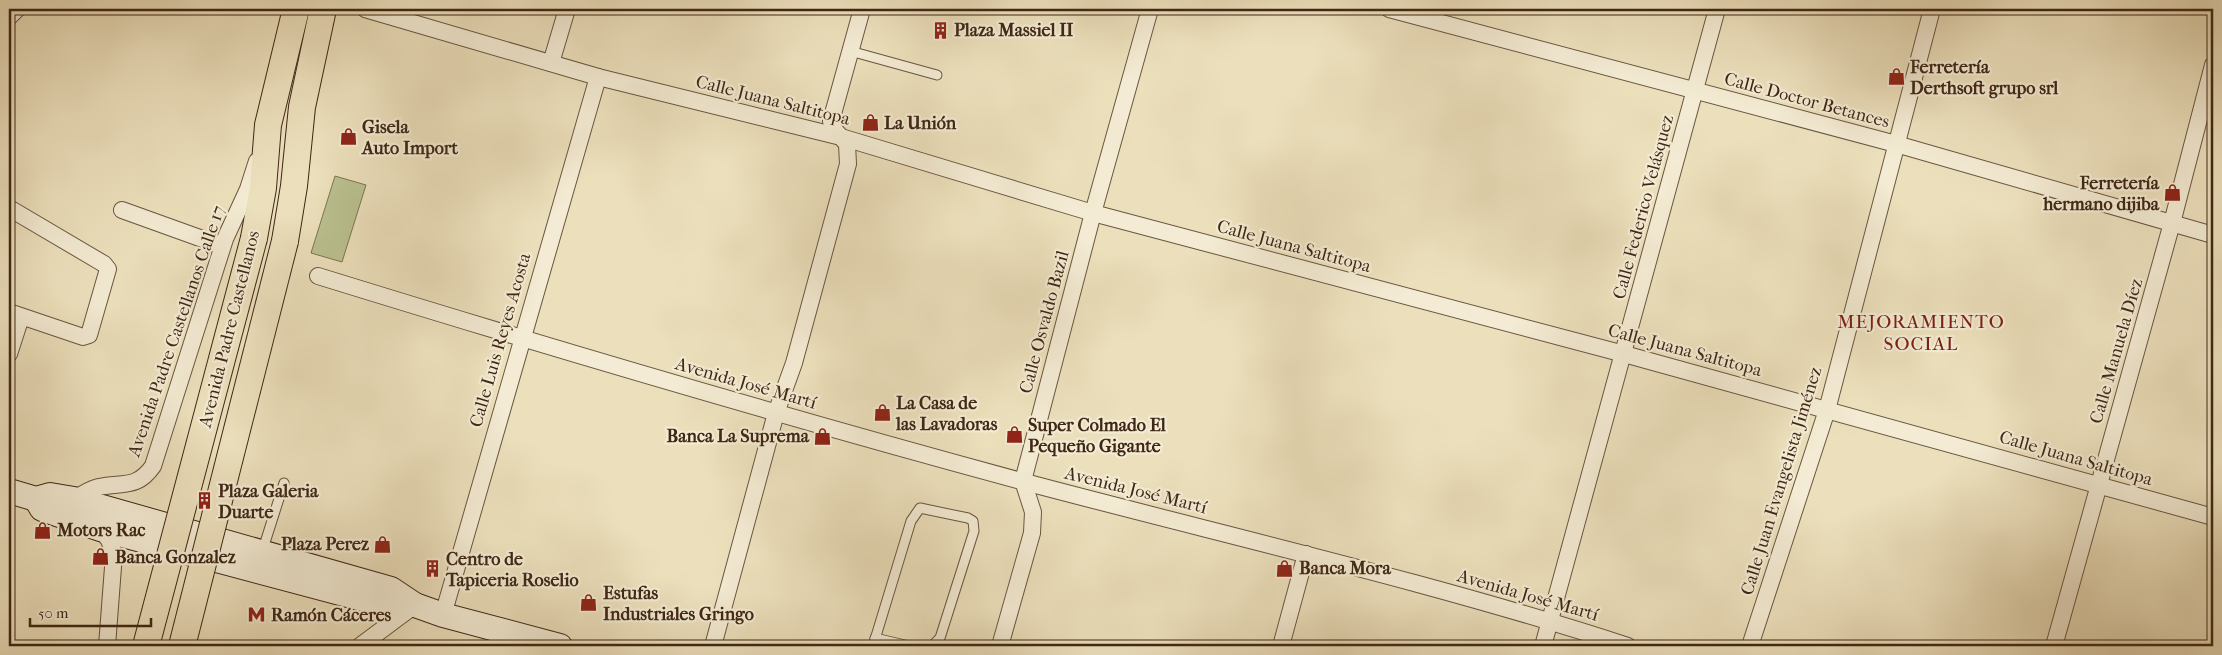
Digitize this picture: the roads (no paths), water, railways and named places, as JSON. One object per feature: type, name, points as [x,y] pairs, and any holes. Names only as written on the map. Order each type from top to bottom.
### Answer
[{"type":"main road","name":"Avenida Padre Castellanos","points":[[146,646],[254,238],[263,188],[268,125],[296,9]]},
{"type":"main road","name":"Avenida Padre Castellanos","points":[[182,646],[285,241],[294,186],[302,107],[323,9]]},
{"type":"main road","points":[[9,491],[36,499],[50,495],[74,499],[390,588],[415,605],[443,615],[560,646]]},
{"type":"main road","points":[[36,499],[42,509],[100,529],[385,605],[415,605]]},
{"type":"street","name":"Calle Juana Saltitopa","points":[[365,9],[598,77],[841,137],[1093,213],[1624,354],[2213,517]]},
{"type":"street","points":[[552,63],[567,9]]},
{"type":"street","points":[[713,646],[776,413],[794,362],[848,164],[847,144],[833,128],[831,121],[862,9]]},
{"type":"street","name":"Calle Osvaldo Bazil","points":[[1023,482],[1093,213],[1150,9]]},
{"type":"street","name":"Calle Doctor Betances","points":[[1390,9],[1896,144],[2213,235]]},
{"type":"street","name":"Calle Federico Velásquez","points":[[1543,646],[1717,9]]},
{"type":"street","name":"Calle Juan Evangelista Jiménez","points":[[1750,646],[1827,410],[1932,9]]},
{"type":"street","name":"Calle Manuela Díez","points":[[2054,646],[2172,223],[2213,65]]},
{"type":"street","name":"Calle Luis Reyes Acosta","points":[[443,615],[598,77]]},
{"type":"street","name":"Avenida Padre Castellanos Calle 17","points":[[74,499],[97,487],[129,484],[138,481],[146,476],[153,466],[222,246],[248,189],[268,125]]},
{"type":"street","points":[[9,208],[104,264],[108,269],[89,335],[83,337],[15,314],[9,354]]},
{"type":"street","points":[[122,210],[222,246]]},
{"type":"street","name":"Avenida José Martí","points":[[318,276],[521,339],[776,413],[1023,482],[1306,554],[1550,621],[1628,646]]},
{"type":"street","points":[[1000,646],[1032,533],[1033,512],[1023,482]]},
{"type":"street","points":[[100,529],[109,540],[114,554],[104,643]]},
{"type":"street","points":[[1282,646],[1306,554]]},
{"type":"street","points":[[360,646],[415,605]]},
{"type":"lane","points":[[9,22],[22,9]]},
{"type":"lane","points":[[850,51],[938,75]]},
{"type":"lane","points":[[262,552],[284,483]]},
{"type":"lane","points":[[910,646],[874,642],[911,521],[920,508],[968,518],[973,521],[974,531],[940,638],[932,646]]},
{"type":"place","name":"Plaza Massiel II","points":[[940,30]]},
{"type":"place","name":"Ferretería Derthsoft grupo srl","points":[[1896,77]]},
{"type":"place","name":"La Unión","points":[[870,123]]},
{"type":"place","name":"Gisela Auto Import","points":[[348,137]]},
{"type":"place","name":"Ferretería hermano dijiba","points":[[2173,193]]},
{"type":"place","name":"La Casa de las Lavadoras","points":[[882,413]]},
{"type":"place","name":"Super Colmado El Pequeño Gigante","points":[[1014,435]]},
{"type":"place","name":"Banca La Suprema","points":[[823,436]]},
{"type":"place","name":"Plaza Galeria Duarte","points":[[204,501]]},
{"type":"place","name":"Motors Rac","points":[[43,530]]},
{"type":"place","name":"Plaza Perez","points":[[383,544]]},
{"type":"place","name":"Banca Gonzalez","points":[[101,557]]},
{"type":"place","name":"Banca Mora","points":[[1285,568]]},
{"type":"place","name":"Centro de Tapiceria Roselio","points":[[432,569]]},
{"type":"place","name":"Estufas Industriales Gringo","points":[[589,603]]},
{"type":"place","name":"Ramón Cáceres","points":[[257,615]]},
{"type":"district","name":"MEJORAMIENTO SOCIAL","points":[[1921,332]]}]
